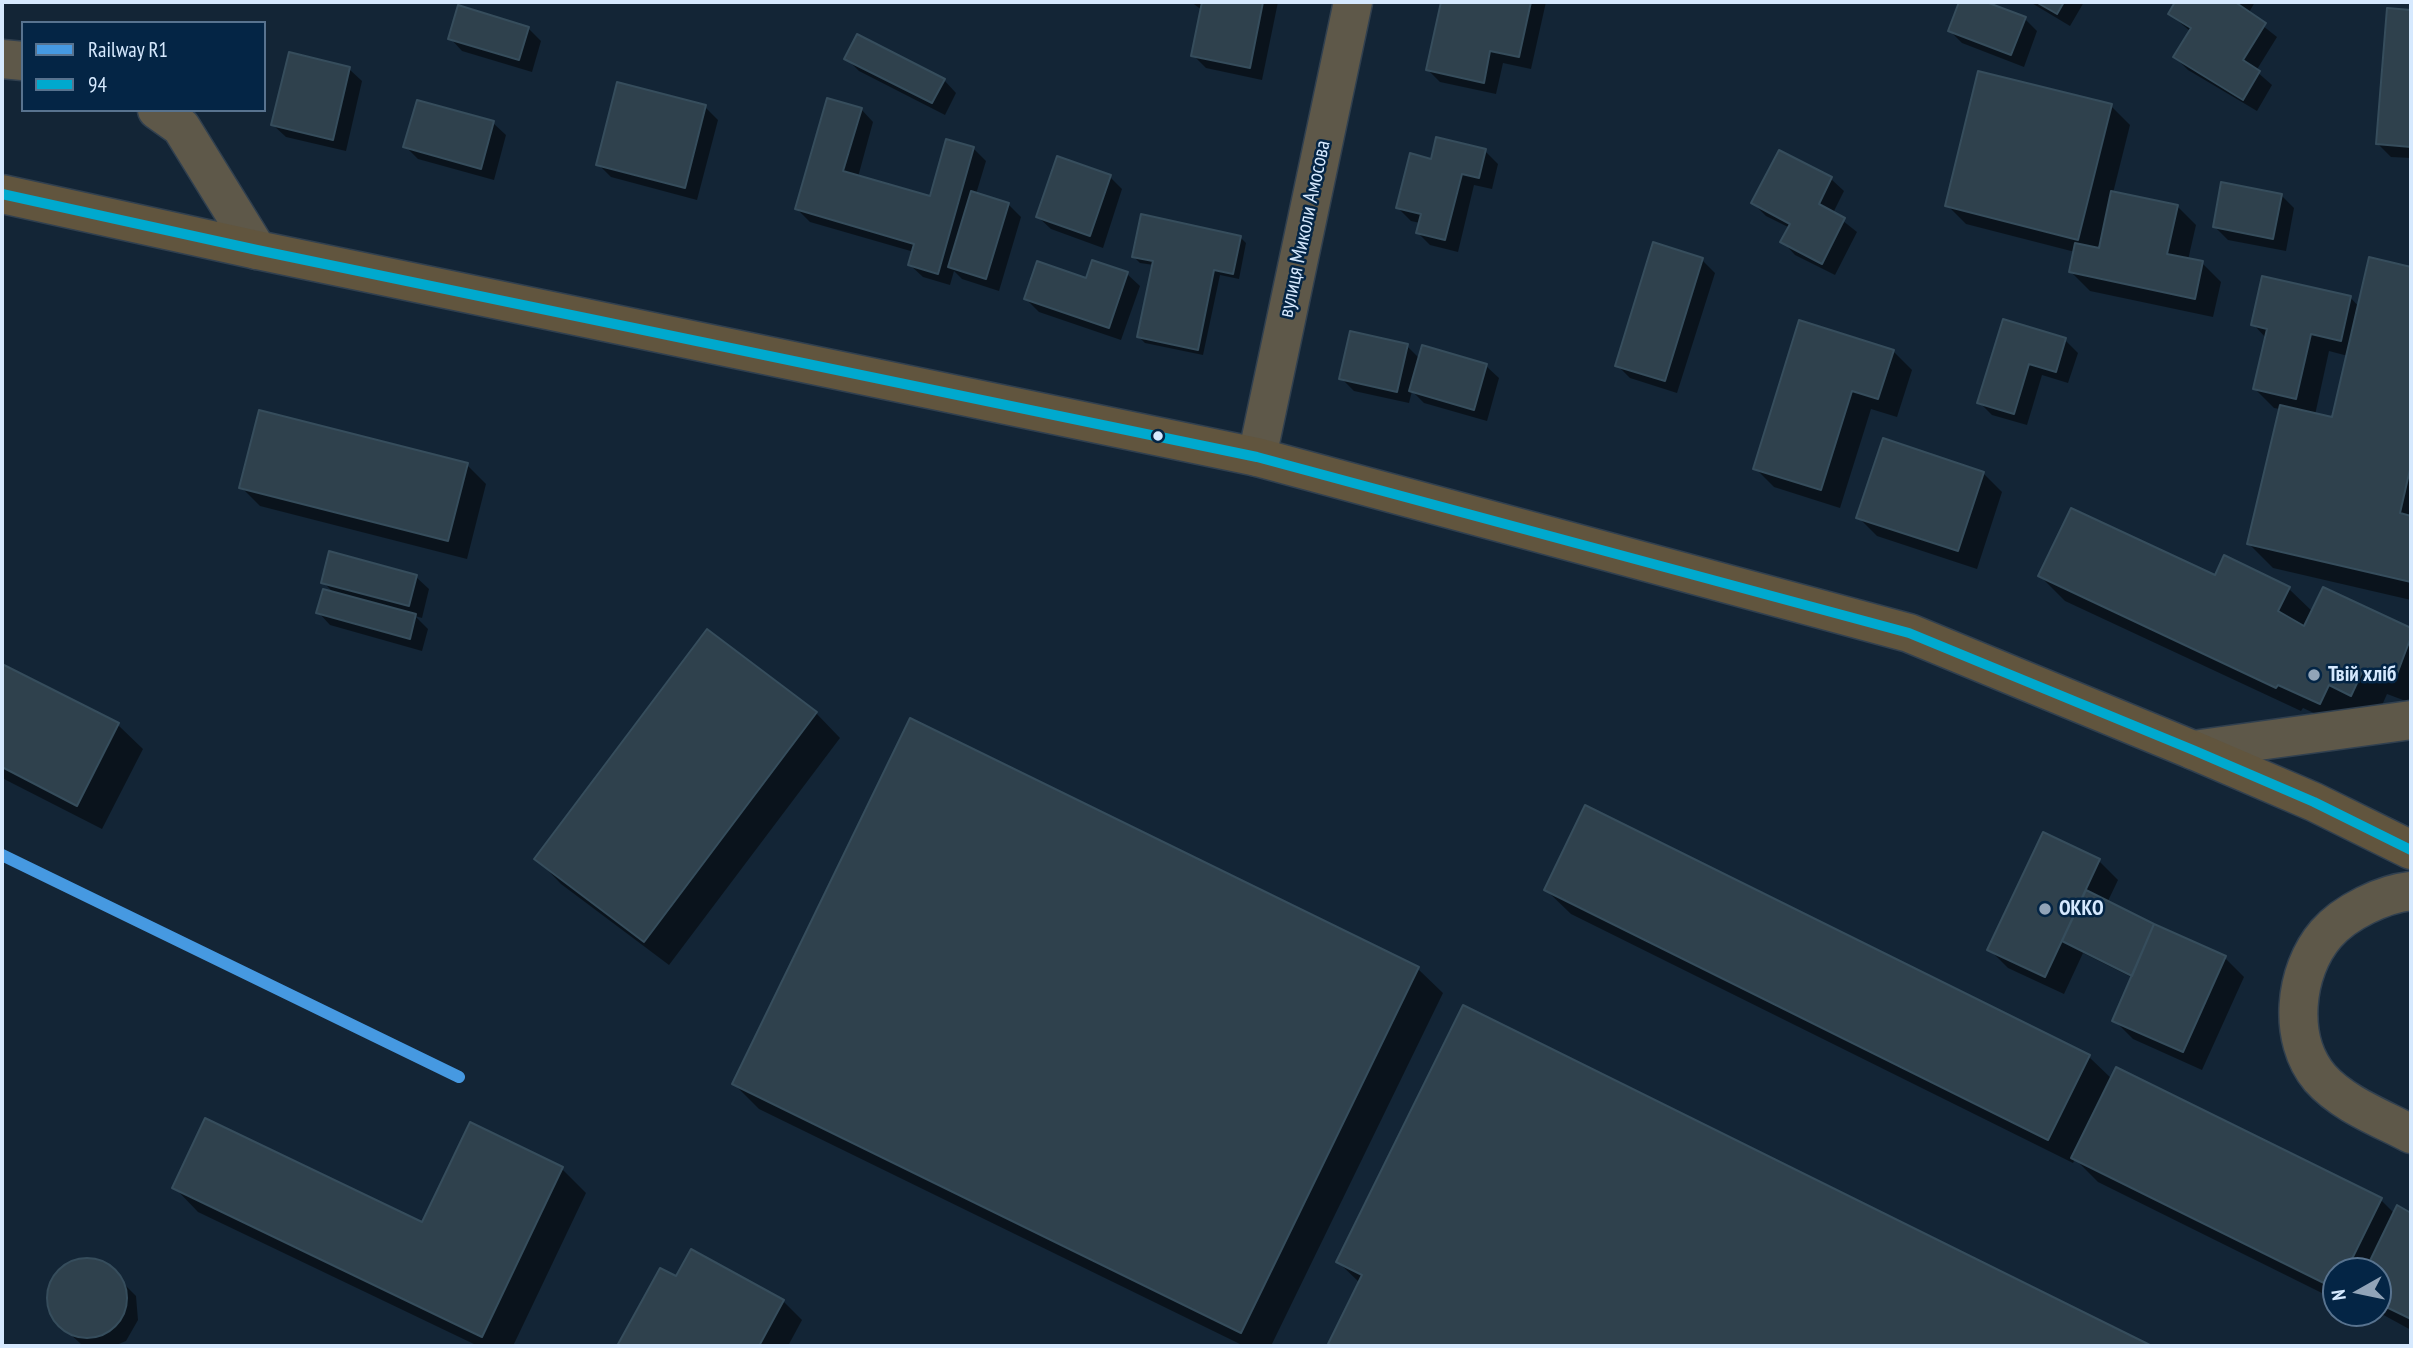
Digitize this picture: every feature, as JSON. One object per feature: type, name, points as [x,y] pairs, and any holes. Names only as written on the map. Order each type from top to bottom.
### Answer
[{"type":"highway","points":[[2,194],[257,250],[1256,457],[1909,633],[2314,802],[2411,850]]},
{"type":"street","name":"вулиця Миколи Амосова","points":[[1256,457],[1353,2]]},
{"type":"street","points":[[2,59],[21,61]]},
{"type":"street","points":[[161,112],[181,127],[257,250]]},
{"type":"street","points":[[2193,750],[2411,720]]},
{"type":"street","points":[[2411,891],[2395,893],[2354,912],[2327,933],[2306,967],[2298,1007],[2302,1040],[2319,1077],[2343,1097],[2411,1134]]},
{"type":"building","points":[[1202,2],[1263,2],[1250,68],[1191,56]]},
{"type":"building","points":[[1441,2],[1531,2],[1519,57],[1490,51],[1484,83],[1426,70]]},
{"type":"building","points":[[1959,2],[1986,2],[2026,17],[2011,55],[1948,31]]},
{"type":"building","points":[[2036,2],[2064,2],[2057,14]]},
{"type":"building","points":[[2175,2],[2235,2],[2266,23],[2243,60],[2260,71],[2243,100],[2173,57],[2191,28],[2168,14]]},
{"type":"building","points":[[458,5],[529,27],[519,60],[448,39]]},
{"type":"building","points":[[2387,8],[2411,10],[2411,147],[2376,144]]},
{"type":"building","points":[[857,34],[945,79],[932,103],[844,59]]},
{"type":"building","points":[[289,52],[350,67],[333,140],[271,125]]},
{"type":"building","points":[[1978,71],[2112,104],[2078,240],[1945,206]]},
{"type":"building","points":[[617,82],[706,105],[685,188],[596,165]]},
{"type":"building","points":[[827,98],[862,108],[843,171],[930,196],[946,139],[974,147],[938,274],[908,265],[914,244],[795,209]]},
{"type":"building","points":[[417,100],[494,121],[481,169],[403,147]]},
{"type":"building","points":[[1436,137],[1486,149],[1479,178],[1462,174],[1445,240],[1416,233],[1421,214],[1396,208],[1410,153],[1431,159]]},
{"type":"building","points":[[1779,150],[1832,177],[1819,204],[1845,218],[1822,264],[1780,242],[1790,224],[1751,203]]},
{"type":"building","points":[[1057,156],[1111,175],[1090,236],[1036,217]]},
{"type":"building","points":[[2221,182],[2282,194],[2273,239],[2213,227]]},
{"type":"building","points":[[971,191],[1009,203],[986,279],[948,267]]},
{"type":"building","points":[[2111,191],[2178,205],[2167,254],[2203,261],[2195,299],[2069,272],[2075,243],[2099,248]]},
{"type":"building","points":[[1141,214],[1241,236],[1233,274],[1214,270],[1198,350],[1137,337],[1153,261],[1132,257]]},
{"type":"building","points":[[1653,242],[1703,258],[1665,381],[1615,366]]},
{"type":"building","points":[[2369,257],[2411,267],[2411,465],[2400,513],[2411,516],[2411,582],[2247,544],[2280,405],[2332,417]]},
{"type":"building","points":[[1092,260],[1128,272],[1109,328],[1024,299],[1037,261],[1086,278]]},
{"type":"building","points":[[2262,276],[2351,296],[2341,341],[2311,334],[2296,399],[2253,389],[2267,329],[2251,325]]},
{"type":"building","points":[[2003,319],[2066,338],[2056,372],[2029,364],[2014,414],[1977,403]]},
{"type":"building","points":[[1799,320],[1894,350],[1878,399],[1852,391],[1821,490],[1753,469]]},
{"type":"building","points":[[1350,331],[1408,344],[1397,392],[1339,379]]},
{"type":"building","points":[[1422,345],[1487,364],[1474,410],[1409,391]]},
{"type":"building","points":[[259,410],[468,463],[448,541],[239,488]]},
{"type":"building","points":[[1883,438],[1984,472],[1958,551],[1856,518]]},
{"type":"building","points":[[2071,508],[2215,575],[2224,555],[2290,587],[2278,611],[2304,626],[2323,587],[2411,628],[2411,637],[2394,682],[2363,670],[2351,696],[2329,685],[2320,704],[2278,685],[2276,688],[2038,576]]},
{"type":"building","points":[[329,551],[417,575],[409,606],[321,583]]},
{"type":"building","points":[[323,589],[416,614],[410,639],[316,613]]},
{"type":"building","points":[[707,629],[817,712],[644,942],[534,859]]},
{"type":"building","points":[[2,664],[119,723],[77,806],[2,767]]},
{"type":"building","points":[[910,718],[1419,967],[1241,1333],[732,1084]]},
{"type":"building","points":[[1585,805],[2090,1055],[2048,1140],[1544,890]]},
{"type":"building","points":[[2043,832],[2100,859],[2045,977],[1987,950]]},
{"type":"building","points":[[2086,890],[2154,924],[2132,976],[2062,941]]},
{"type":"building","points":[[2154,924],[2226,956],[2183,1052],[2112,1021]]},
{"type":"building","points":[[1463,1005],[2152,1346],[1328,1344],[1362,1275],[1336,1262]]},
{"type":"building","points":[[2116,1067],[2382,1198],[2353,1257],[2322,1257],[2322,1282],[2071,1158]]},
{"type":"building","points":[[205,1118],[422,1222],[470,1122],[563,1167],[482,1337],[172,1188]]},
{"type":"building","points":[[2397,1205],[2411,1213],[2411,1319],[2392,1310],[2392,1257],[2372,1257]]},
{"type":"building","points":[[691,1249],[784,1300],[759,1346],[617,1346],[660,1268],[676,1276]]},
{"type":"building","points":[[87,1258],[102,1261],[115,1270],[124,1283],[127,1298],[124,1313],[115,1326],[102,1335],[87,1338],[72,1335],[59,1326],[50,1313],[47,1298],[50,1283],[59,1270],[72,1261]]},
{"type":"rail line","name":"R1","points":[[2,855],[459,1077]]},
{"type":"transit line","name":"94","points":[[2,194],[257,250],[1257,457],[1909,633],[2314,802],[2411,850]]},
{"type":"place","name":"Твій хліб","points":[[2314,675]]},
{"type":"place","name":"ОККО","points":[[2045,909]]}]
